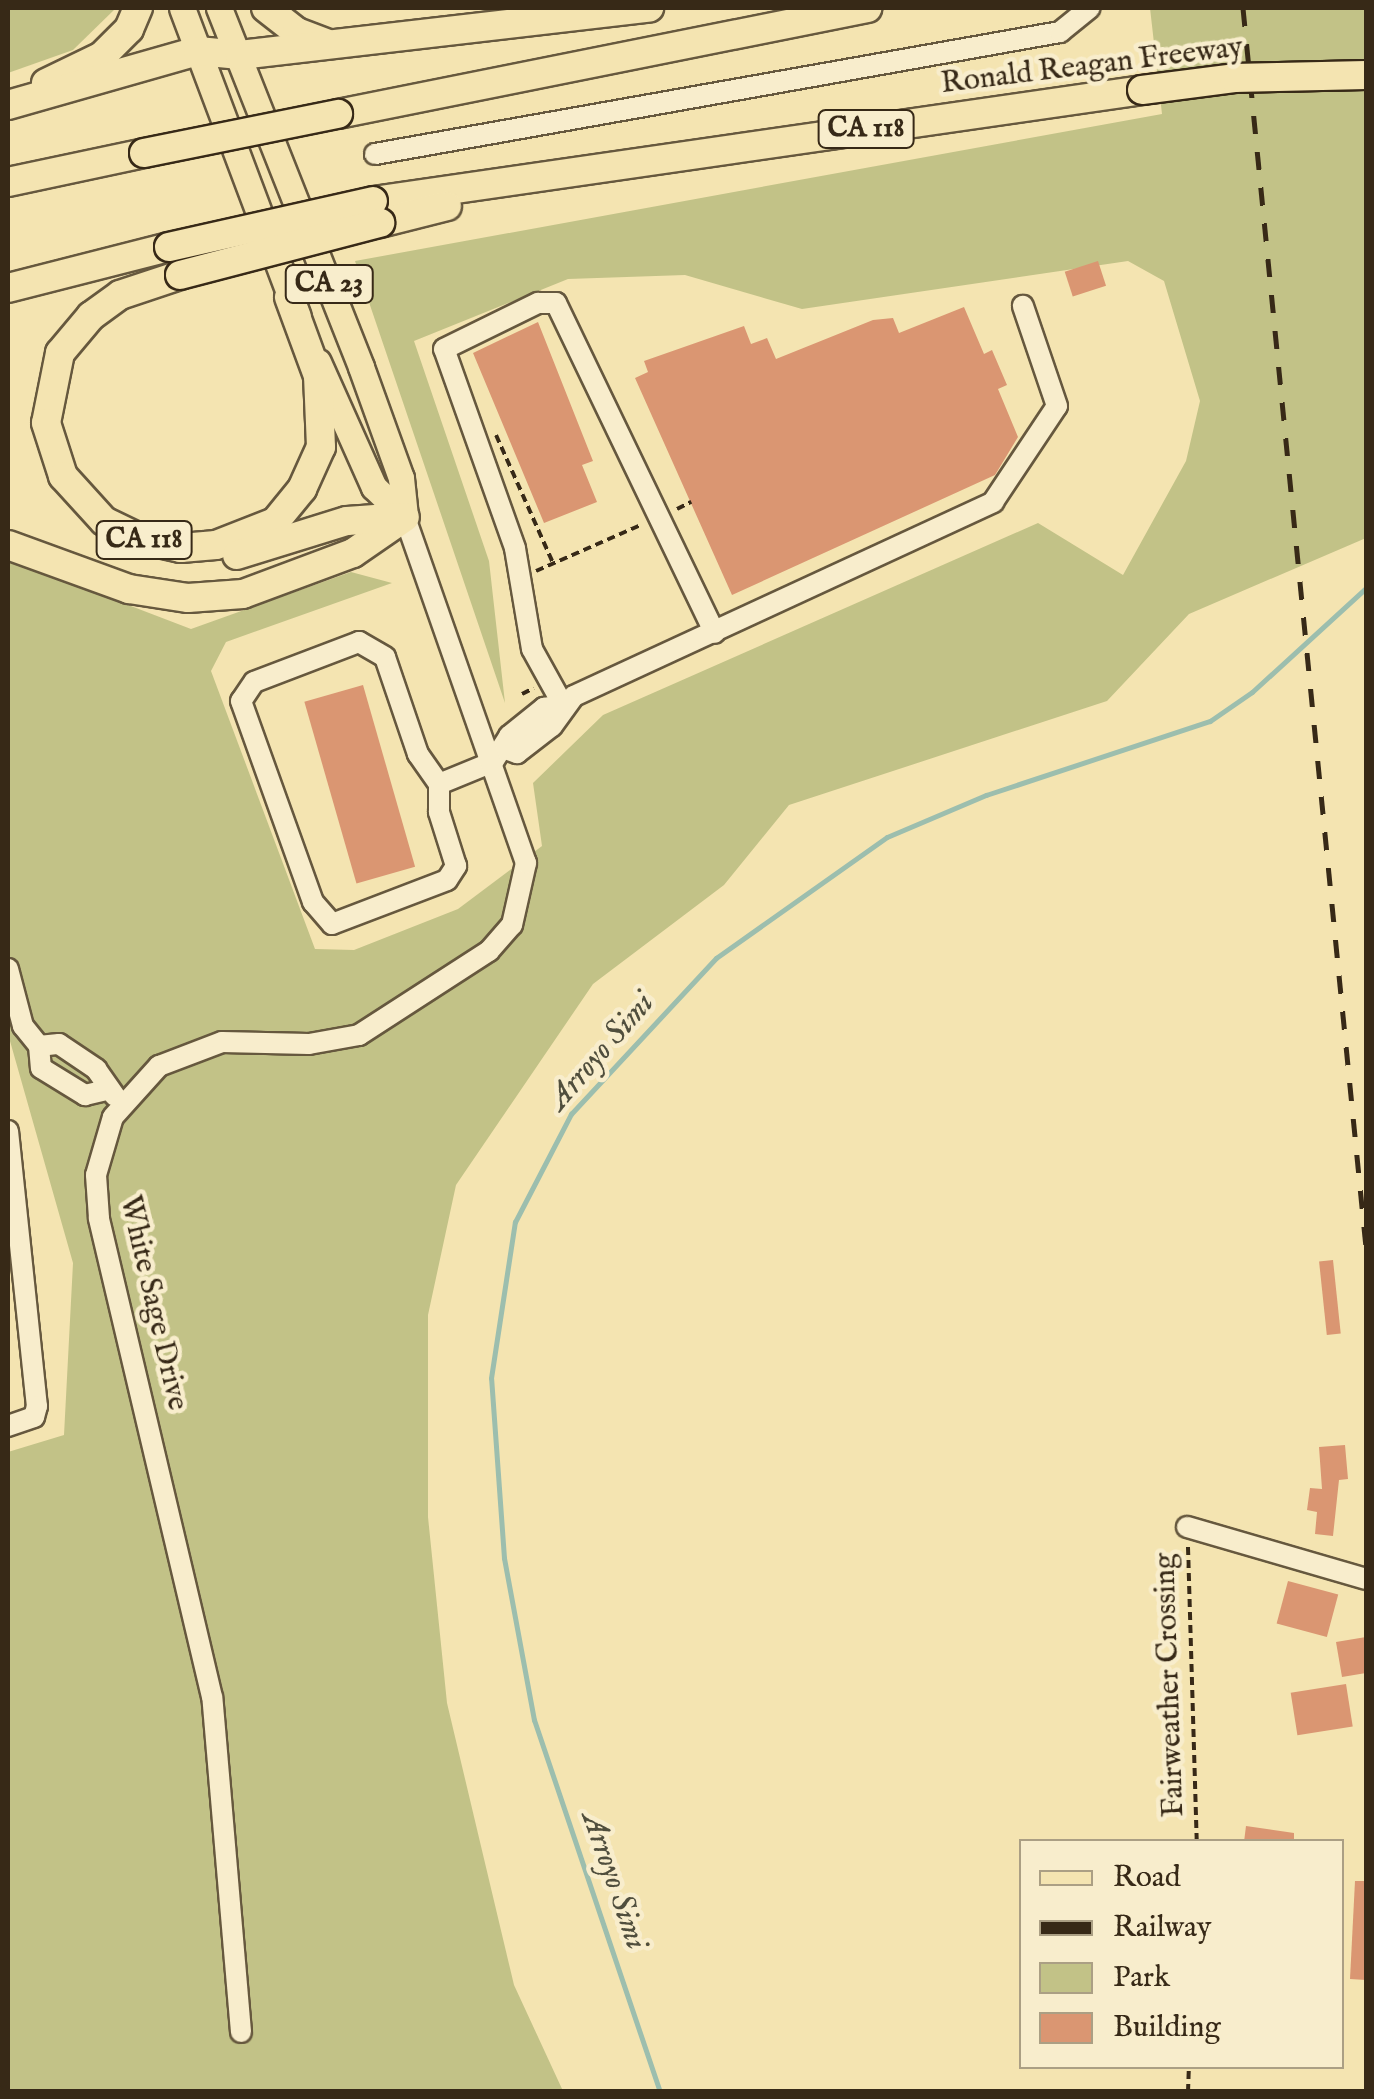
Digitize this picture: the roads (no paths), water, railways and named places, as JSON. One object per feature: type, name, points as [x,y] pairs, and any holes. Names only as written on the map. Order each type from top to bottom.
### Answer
[{"type":"highway","points":[[8,101],[102,56],[129,29],[138,8]]},
{"type":"highway","points":[[266,8],[298,32],[332,45]]},
{"type":"highway","points":[[8,101],[198,50],[240,55],[649,8]]},
{"type":"highway","points":[[8,182],[868,8]]},
{"type":"highway","name":"Ronald Reagan Freeway","points":[[376,212],[589,170],[1142,90],[1234,78],[1366,75]]},
{"type":"highway","points":[[8,288],[169,247],[376,212]]},
{"type":"highway","name":"CA 118","points":[[289,297],[318,376],[321,447],[302,488],[275,522],[216,546],[181,548],[140,539],[104,520],[63,476],[46,423],[60,353],[91,316],[120,295],[376,212]]},
{"type":"highway","points":[[8,545],[129,589],[206,597],[243,594],[353,552],[405,517]]},
{"type":"highway","points":[[181,548],[241,555],[346,521],[405,517]]},
{"type":"main road","name":"CA 118","points":[[182,8],[289,297]]},
{"type":"main road","name":"CA 23","points":[[219,8],[374,404],[401,478],[405,517]]},
{"type":"main road","points":[[289,297],[374,487],[405,517]]},
{"type":"street","points":[[375,154],[1060,32],[1090,8]]},
{"type":"street","points":[[563,705],[532,649],[515,548],[444,349],[538,303],[556,303],[715,634]]},
{"type":"street","points":[[440,784],[498,755],[517,753],[552,726],[563,705],[690,639],[715,634],[993,502],[1057,406],[1023,306]]},
{"type":"street","name":"White Sage Drive","points":[[241,2032],[212,1697],[99,1218],[96,1175],[115,1096],[160,1066],[199,1047],[330,1043],[359,1035],[488,952],[518,911],[526,863],[498,755],[405,517]]},
{"type":"street","points":[[359,642],[384,657],[418,754],[440,784],[439,812],[456,866],[447,880],[332,924],[313,902],[241,702],[254,682],[359,642]]},
{"type":"street","points":[[8,969],[23,1026],[39,1046],[41,1068],[85,1096],[115,1096]]},
{"type":"street","points":[[39,1046],[59,1044],[96,1069],[115,1096]]},
{"type":"street","points":[[8,1130],[37,1406],[34,1417],[8,1426]]},
{"type":"street","points":[[1187,1527],[1366,1579]]},
{"type":"waterway","name":"Arroyo Simi","points":[[660,2092],[534,1720],[504,1558],[491,1378],[515,1222],[571,1114],[716,958],[887,837],[986,795],[1210,721],[1252,692],[1366,588]]},
{"type":"railway","points":[[1243,8],[1366,1246]]}]
